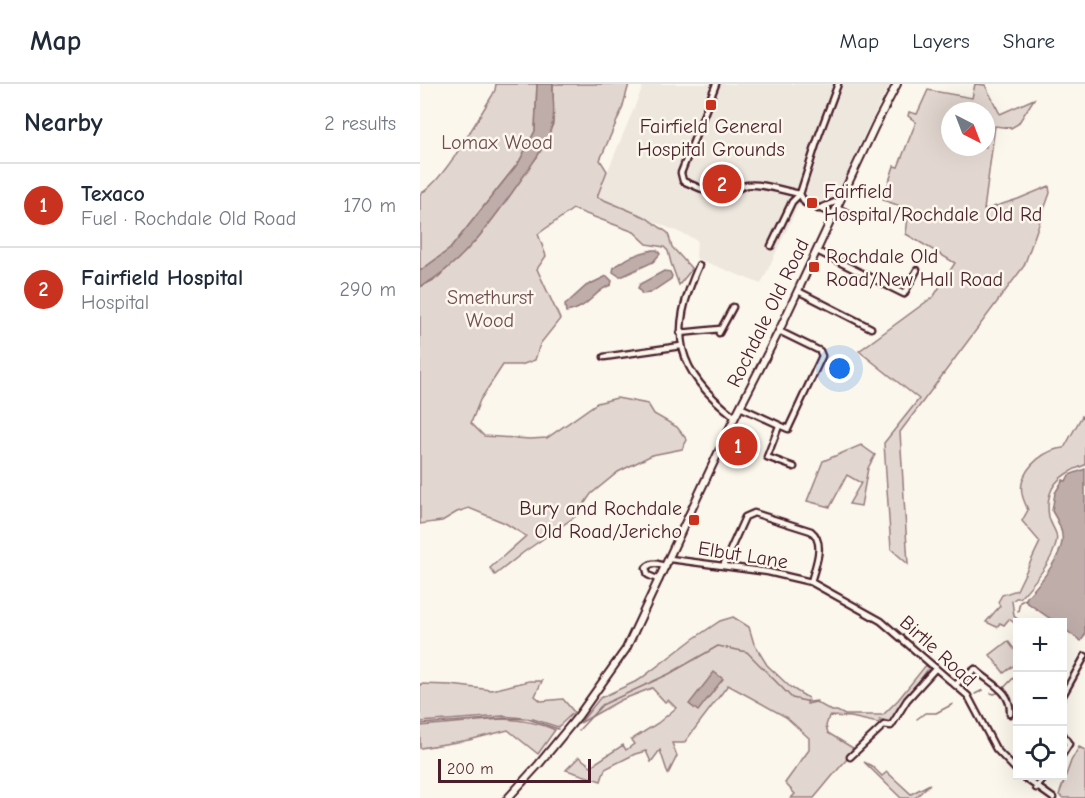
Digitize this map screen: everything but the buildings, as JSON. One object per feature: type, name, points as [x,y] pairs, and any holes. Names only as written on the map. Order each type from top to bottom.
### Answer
[{"type":"main road","name":"Rochdale Old Road","points":[[508,798],[539,764],[602,684],[626,649],[735,417],[779,331],[897,84]]},
{"type":"street","points":[[716,84],[681,177],[686,183],[721,197],[732,197],[740,187],[750,185],[800,194]]},
{"type":"street","points":[[771,246],[792,202],[800,194],[838,84]]},
{"type":"street","points":[[800,194],[805,203],[861,219]]},
{"type":"street","points":[[818,208],[840,200]]},
{"type":"street","points":[[817,251],[904,294],[917,270]]},
{"type":"street","points":[[699,265],[682,311],[681,346],[689,368],[699,384],[735,417]]},
{"type":"street","points":[[798,291],[871,328]]},
{"type":"street","points":[[680,333],[719,331],[733,307]]},
{"type":"street","points":[[740,407],[788,429],[822,356],[820,351],[779,331]]},
{"type":"street","points":[[604,357],[681,346]]},
{"type":"street","points":[[778,426],[767,457],[794,467]]},
{"type":"street","points":[[723,566],[745,517],[754,513],[815,534],[820,545],[811,582]]},
{"type":"street","name":"Elbut Lane","points":[[670,559],[768,572],[811,582]]},
{"type":"street","points":[[659,580],[648,575],[646,568],[656,563],[666,567]]},
{"type":"street","name":"Birtle Road","points":[[811,582],[881,621],[968,696],[996,749],[1013,768]]},
{"type":"street","points":[[1067,688],[1085,656]]},
{"type":"street","points":[[850,757],[884,725],[891,726],[908,700],[936,668]]},
{"type":"street","points":[[955,685],[975,669],[1004,692],[1010,703],[1010,714]]},
{"type":"street","points":[[1027,780],[1053,798]]},
{"type":"street","points":[[1036,788],[1043,780]]},
{"type":"shaded area","points":[[537,84],[553,84],[553,120],[544,146],[501,208],[465,253],[451,266],[420,287],[420,271],[450,249],[519,162],[535,131]]},
{"type":"shaded area","points":[[644,84],[890,84],[837,197],[819,204],[806,201],[798,206],[761,284],[696,258],[697,240],[597,197]]},
{"type":"shaded area","points":[[657,250],[660,254],[653,262],[623,276],[613,272],[614,267],[623,261]]},
{"type":"shaded area","points":[[664,271],[670,272],[671,279],[650,293],[642,294],[638,288],[640,284]]},
{"type":"shaded area","points":[[607,276],[612,281],[611,285],[605,287],[581,307],[566,312],[565,305],[586,286]]},
{"type":"shaded area","points":[[1085,469],[1085,635],[1081,641],[1067,631],[1067,618],[1049,618],[1025,601],[1048,571],[1060,549],[1062,534],[1052,511],[1055,493],[1069,475]]},
{"type":"shaded area","points":[[714,672],[723,679],[698,711],[689,704]]},
{"type":"green space","name":"Lomax Wood","points":[[496,84],[537,84],[535,131],[519,162],[450,249],[420,271],[420,194],[430,187],[449,164],[492,96]]},
{"type":"green space","name":"Smethurst Wood","points":[[553,84],[629,84],[622,109],[600,160],[607,171],[597,197],[645,217],[668,233],[672,247],[692,269],[679,285],[668,251],[664,247],[647,244],[634,232],[573,209],[538,234],[546,256],[537,269],[560,319],[540,344],[535,360],[521,365],[503,365],[480,400],[471,423],[484,436],[547,438],[597,403],[617,398],[648,404],[654,414],[677,427],[687,440],[682,449],[652,455],[618,472],[591,494],[576,516],[495,575],[490,568],[526,536],[505,523],[469,508],[442,521],[420,524],[420,287],[438,278],[537,157],[553,124]]},
{"type":"green space","points":[[975,84],[985,85],[994,102],[941,102],[941,156],[991,156],[984,210],[1049,186],[1050,193],[1024,266],[900,432],[908,564],[891,549],[884,443],[919,399],[859,351],[934,296],[955,263],[906,234],[909,209],[883,200],[894,166],[898,167],[916,122],[908,116],[909,112],[917,114],[928,90],[972,98]]},
{"type":"green space","points":[[1034,99],[1018,124],[1011,128],[995,126],[995,104],[1000,114]]},
{"type":"green space","points":[[1082,416],[1085,419],[1085,465],[1061,478],[1051,490],[1049,498],[1049,517],[1057,539],[1054,550],[1030,586],[1020,598],[1012,601],[1016,618],[1013,618],[1013,622],[1009,619],[1004,625],[1000,623],[997,627],[986,622],[1000,606],[998,602],[1002,595],[1017,590],[1040,542],[1022,521],[1028,510],[1022,490],[1024,476],[1038,459],[1050,451],[1064,448]]},
{"type":"green space","points":[[861,445],[875,455],[868,468],[861,506],[849,504],[861,483],[847,475],[830,507],[807,501],[823,461]]},
{"type":"green space","points":[[733,617],[749,627],[754,644],[767,665],[790,687],[808,698],[807,704],[816,702],[845,715],[883,715],[926,665],[929,668],[889,724],[851,717],[829,716],[826,726],[828,733],[856,750],[814,798],[791,798],[795,794],[785,783],[809,750],[809,738],[786,717],[728,685],[684,743],[672,743],[677,756],[668,774],[660,750],[651,762],[646,751],[605,769],[601,781],[566,770],[579,757],[591,766],[623,745],[626,750],[634,744],[631,740],[676,708],[668,700],[665,702],[652,688],[621,700],[580,723],[600,698],[639,680],[693,639],[720,621]]},
{"type":"green space","points":[[1008,641],[1013,648],[1013,666],[1004,673],[990,655]]},
{"type":"green space","points":[[529,681],[542,681],[535,696],[541,701],[563,699],[574,712],[558,727],[533,719],[503,716],[420,722],[420,684],[492,690]]},
{"type":"green space","points":[[502,719],[529,722],[555,730],[538,754],[508,730],[469,740],[420,748],[420,726]]},
{"type":"green space","points":[[1079,747],[1085,750],[1085,798],[1063,798],[1059,795],[1064,780],[1067,780],[1071,761]]},
{"type":"green space","points":[[864,762],[882,776],[887,772],[911,794],[930,784],[915,798],[901,798]]},
{"type":"waterway","points":[[1018,611],[1020,602],[1026,599]]},
{"type":"waterway","points":[[579,730],[602,705],[669,674],[718,646],[747,652],[792,698],[810,702],[817,701]]},
{"type":"waterway","points":[[991,693],[1000,692],[1013,678]]},
{"type":"waterway","points":[[975,694],[983,690]]},
{"type":"waterway","points":[[917,719],[925,713],[936,713],[953,704]]},
{"type":"waterway","points":[[420,724],[504,718],[528,719],[558,729]]},
{"type":"waterway","points":[[879,719],[897,723]]},
{"type":"place","name":"Fairfield General Hospital Grounds","points":[[711,105]]},
{"type":"place","name":"Fairfield Hospital","points":[[722,184]]},
{"type":"place","name":"Fairfield Hospital/Rochdale Old Rd","points":[[812,203]]},
{"type":"place","name":"Rochdale Old Road/New Hall Road","points":[[814,267]]},
{"type":"place","name":"Texaco","points":[[738,446]]},
{"type":"place","name":"Bury and Rochdale Old Road/Jericho","points":[[694,520]]}]
